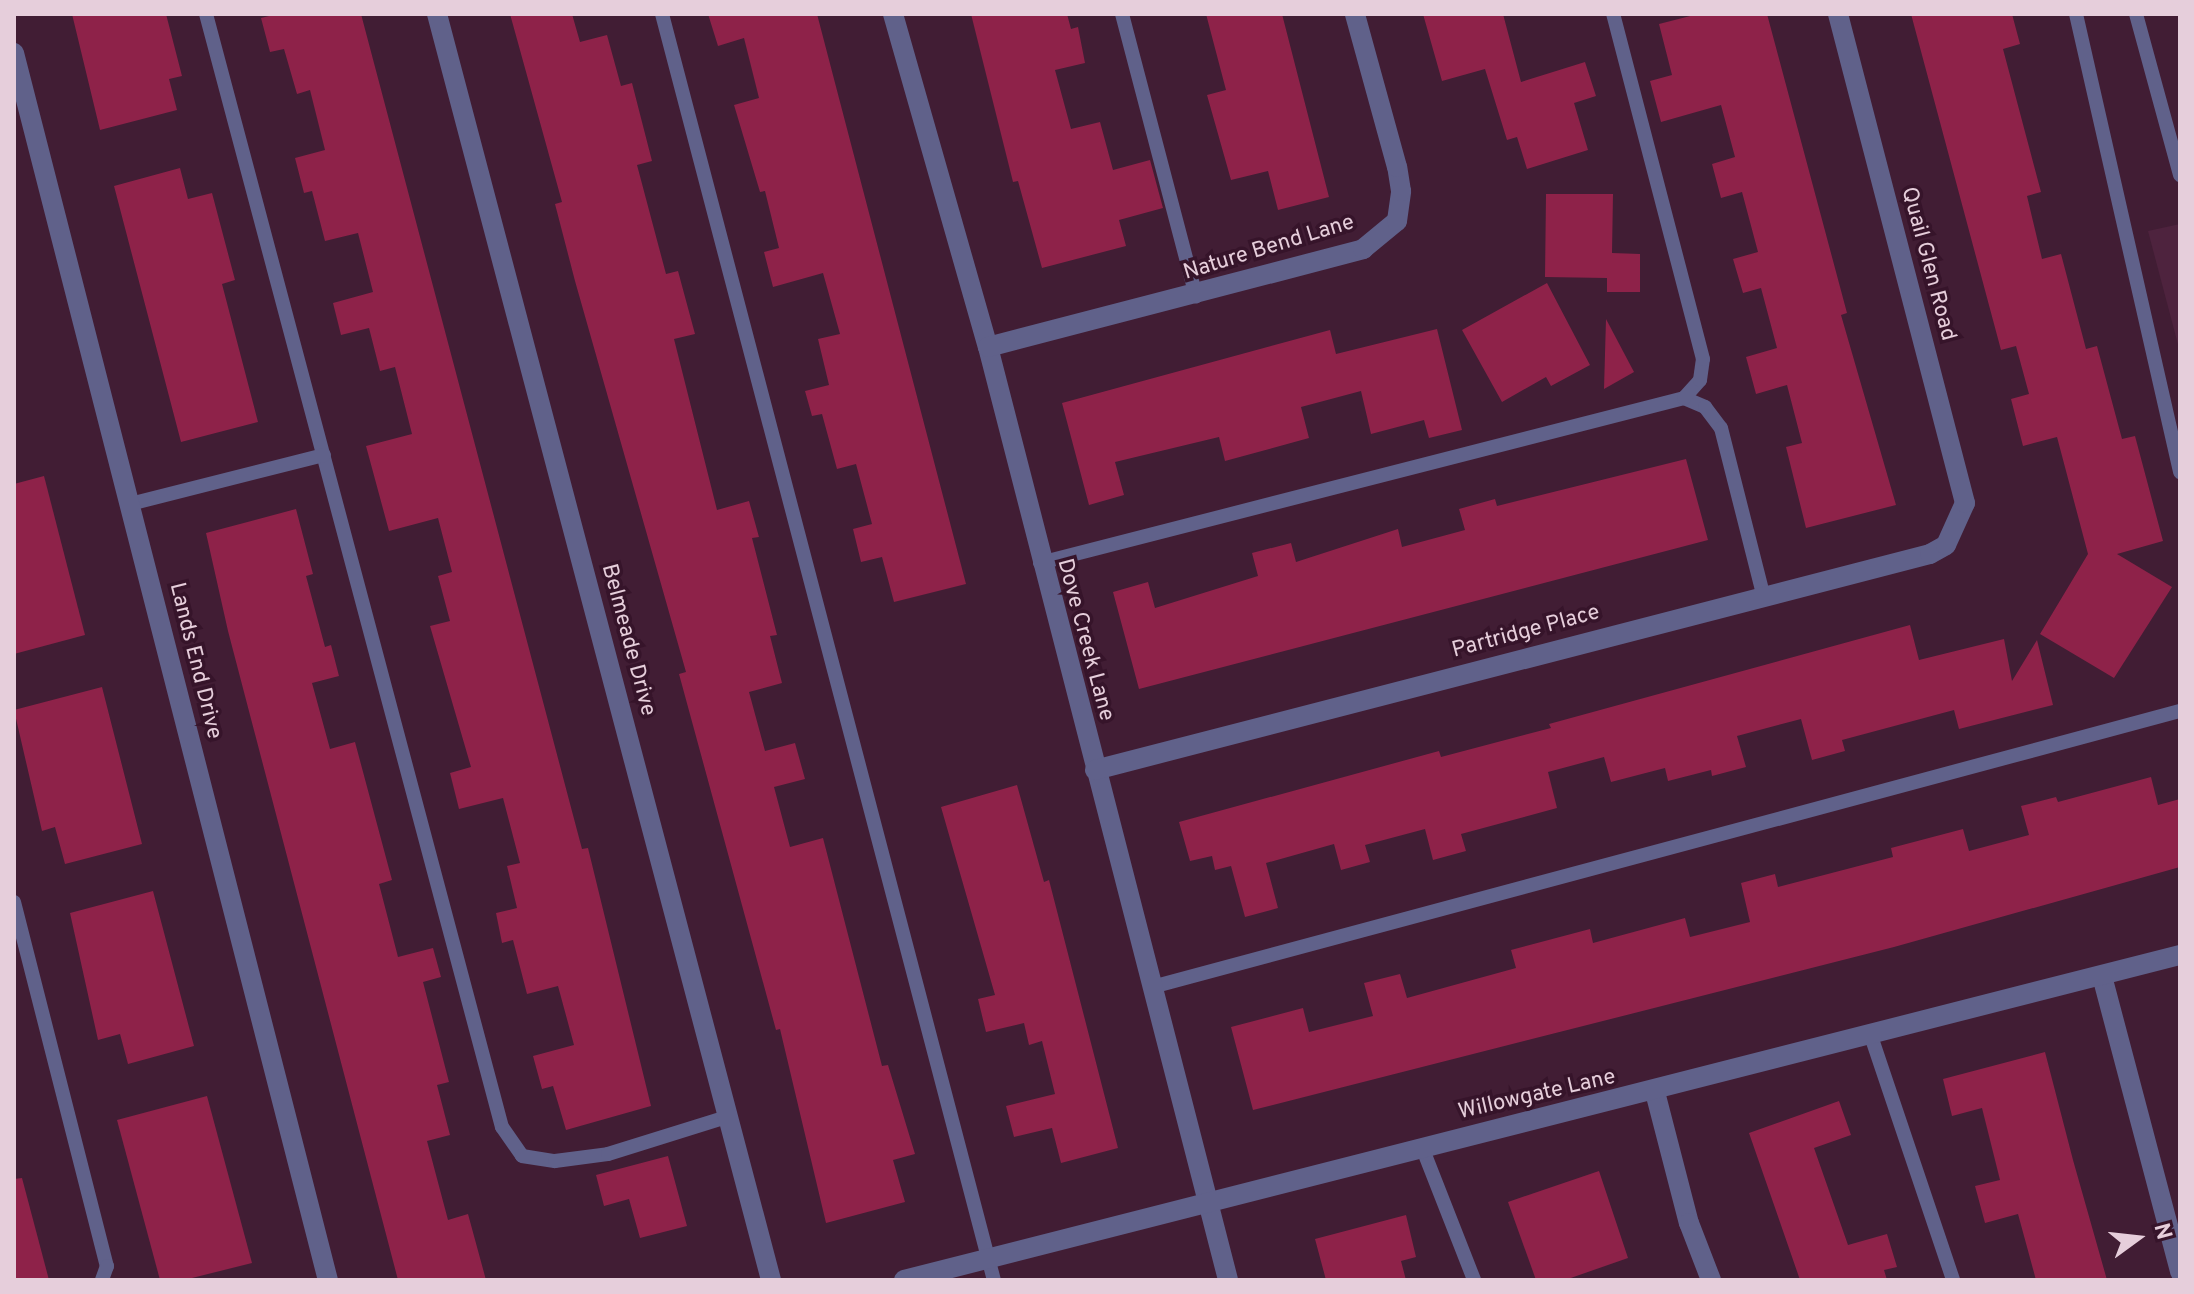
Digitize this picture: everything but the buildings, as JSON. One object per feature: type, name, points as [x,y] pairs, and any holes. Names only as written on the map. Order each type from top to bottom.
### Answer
[{"type":"street","name":"Belmeade Drive","points":[[437,14],[771,1280]]},
{"type":"street","name":"Dove Creek Lane","points":[[893,14],[988,347],[1040,563],[1228,1280]]},
{"type":"street","name":"Nature Bend Lane","points":[[988,347],[1196,296],[1363,249],[1397,221],[1401,191],[1397,167],[1355,14]]},
{"type":"street","name":"Quail Glen Road","points":[[1838,14],[1965,503],[1959,526]]},
{"type":"street","name":"Lands End Drive","points":[[14,53],[328,1280]]},
{"type":"street","name":"Partridge Place","points":[[1095,770],[1763,594],[1930,554],[1946,545],[1959,526]]},
{"type":"street","name":"Willowgate Lane","points":[[904,1280],[1422,1147],[1655,1092],[2180,955]]},
{"type":"street","points":[[2102,976],[2180,1272]]},
{"type":"street","points":[[1655,1092],[1689,1223],[1711,1280]]},
{"type":"lane","points":[[206,14],[502,1127],[522,1156],[555,1161],[608,1154],[730,1116]]},
{"type":"lane","points":[[662,14],[994,1280]]},
{"type":"lane","points":[[1122,14],[1196,296]]},
{"type":"lane","points":[[1040,563],[1684,398],[1700,380],[1703,359],[1613,14]]},
{"type":"lane","points":[[2076,14],[2180,472]]},
{"type":"lane","points":[[2136,14],[2180,175]]},
{"type":"lane","points":[[1684,398],[1705,407],[1721,428],[1763,594]]},
{"type":"lane","points":[[130,504],[324,455]]},
{"type":"lane","points":[[1152,987],[2180,711]]},
{"type":"lane","points":[[14,902],[107,1266],[102,1280]]},
{"type":"lane","points":[[1871,1036],[1953,1280]]},
{"type":"lane","points":[[1422,1147],[1474,1280]]},
{"type":"shaded area","points":[[2180,224],[2180,352],[2148,231]]}]
